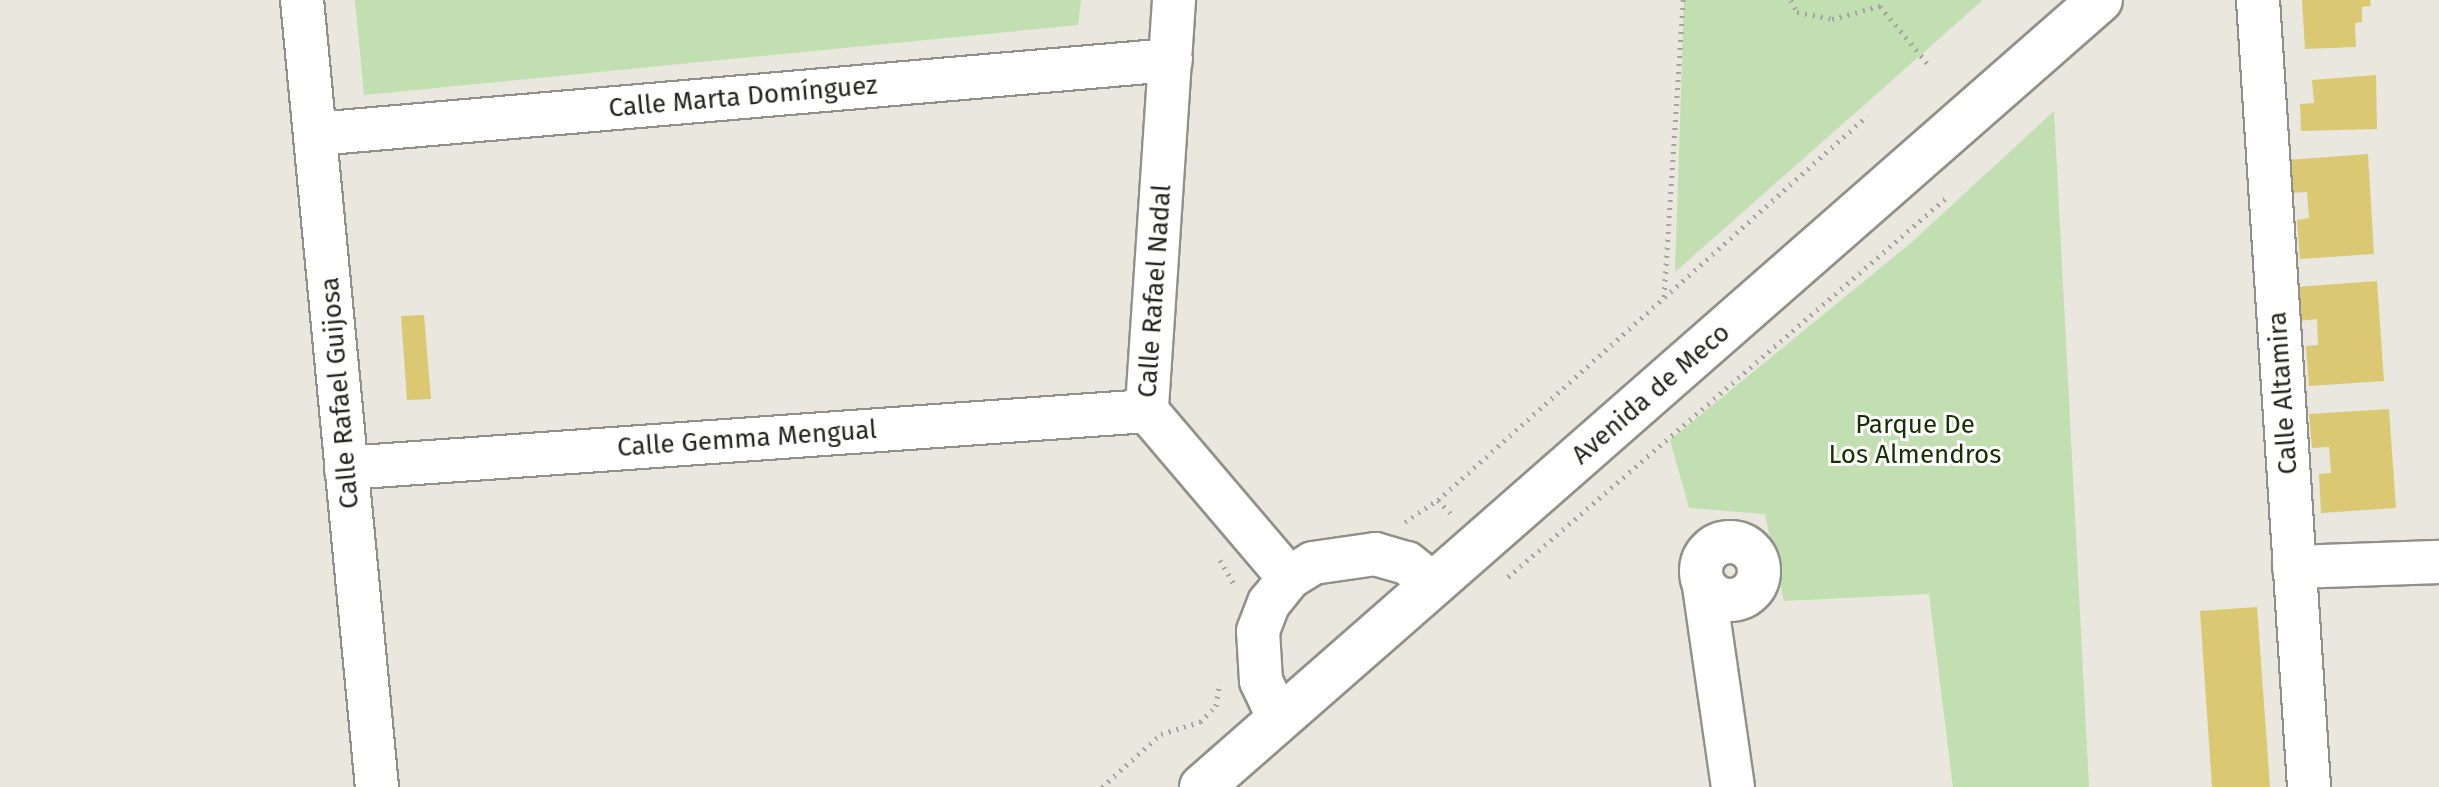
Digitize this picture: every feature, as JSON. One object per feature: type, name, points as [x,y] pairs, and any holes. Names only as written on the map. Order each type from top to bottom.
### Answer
[{"type":"street","name":"Calle Rafael Guijosa","points":[[302,0],[377,787]]},
{"type":"street","name":"Calle Rafael Nadal","points":[[1174,0],[1147,411],[1289,578]]},
{"type":"street","name":"Avenida de Meco","points":[[1202,787],[2100,0]]},
{"type":"street","name":"Calle Altamira","points":[[2258,0],[2309,787]]},
{"type":"street","name":"Calle Marta Domínguez","points":[[316,134],[1171,60]]},
{"type":"street","name":"Calle Gemma Mengual","points":[[346,468],[1147,411]]},
{"type":"street","points":[[1279,719],[1261,681],[1258,631],[1269,603],[1289,578],[1313,563],[1375,554],[1407,563],[1433,584]]},
{"type":"street","points":[[2294,567],[2439,562]]},
{"type":"street","points":[[1704,586],[1733,787]]},
{"type":"path","points":[[1664,298],[1683,0]]},
{"type":"path","points":[[1791,0],[1797,12],[1832,19],[1880,6],[1884,0]]},
{"type":"path","points":[[1880,6],[1927,63]]},
{"type":"path","points":[[1438,500],[1867,116]]},
{"type":"path","points":[[1508,577],[1945,199]]},
{"type":"path","points":[[1102,787],[1161,734],[1200,722]]},
{"type":"green space","points":[[355,0],[1081,0],[1078,25],[364,95]]},
{"type":"green space","points":[[1684,0],[1983,0],[1675,272]]},
{"type":"green space","name":"Parque De Los Almendros","points":[[2054,111],[2089,787],[1953,787],[1929,594],[1784,601],[1765,514],[1689,508],[1670,440],[1912,242]]},
{"type":"building","points":[[2302,0],[2370,0],[2371,6],[2362,7],[2362,22],[2355,23],[2356,47],[2305,49]]},
{"type":"building","points":[[2376,75],[2377,129],[2301,131],[2300,104],[2314,103],[2312,80]]},
{"type":"building","points":[[2368,154],[2374,254],[2300,259],[2297,220],[2309,218],[2307,192],[2290,193],[2287,160]]},
{"type":"building","points":[[2377,281],[2384,381],[2309,386],[2306,346],[2318,345],[2317,319],[2299,321],[2296,287]]},
{"type":"building","points":[[424,315],[431,399],[407,400],[401,316]]},
{"type":"building","points":[[2389,409],[2396,508],[2321,513],[2319,474],[2331,473],[2329,447],[2312,448],[2309,414]]},
{"type":"building","points":[[2257,607],[2270,787],[2212,787],[2200,611]]}]
